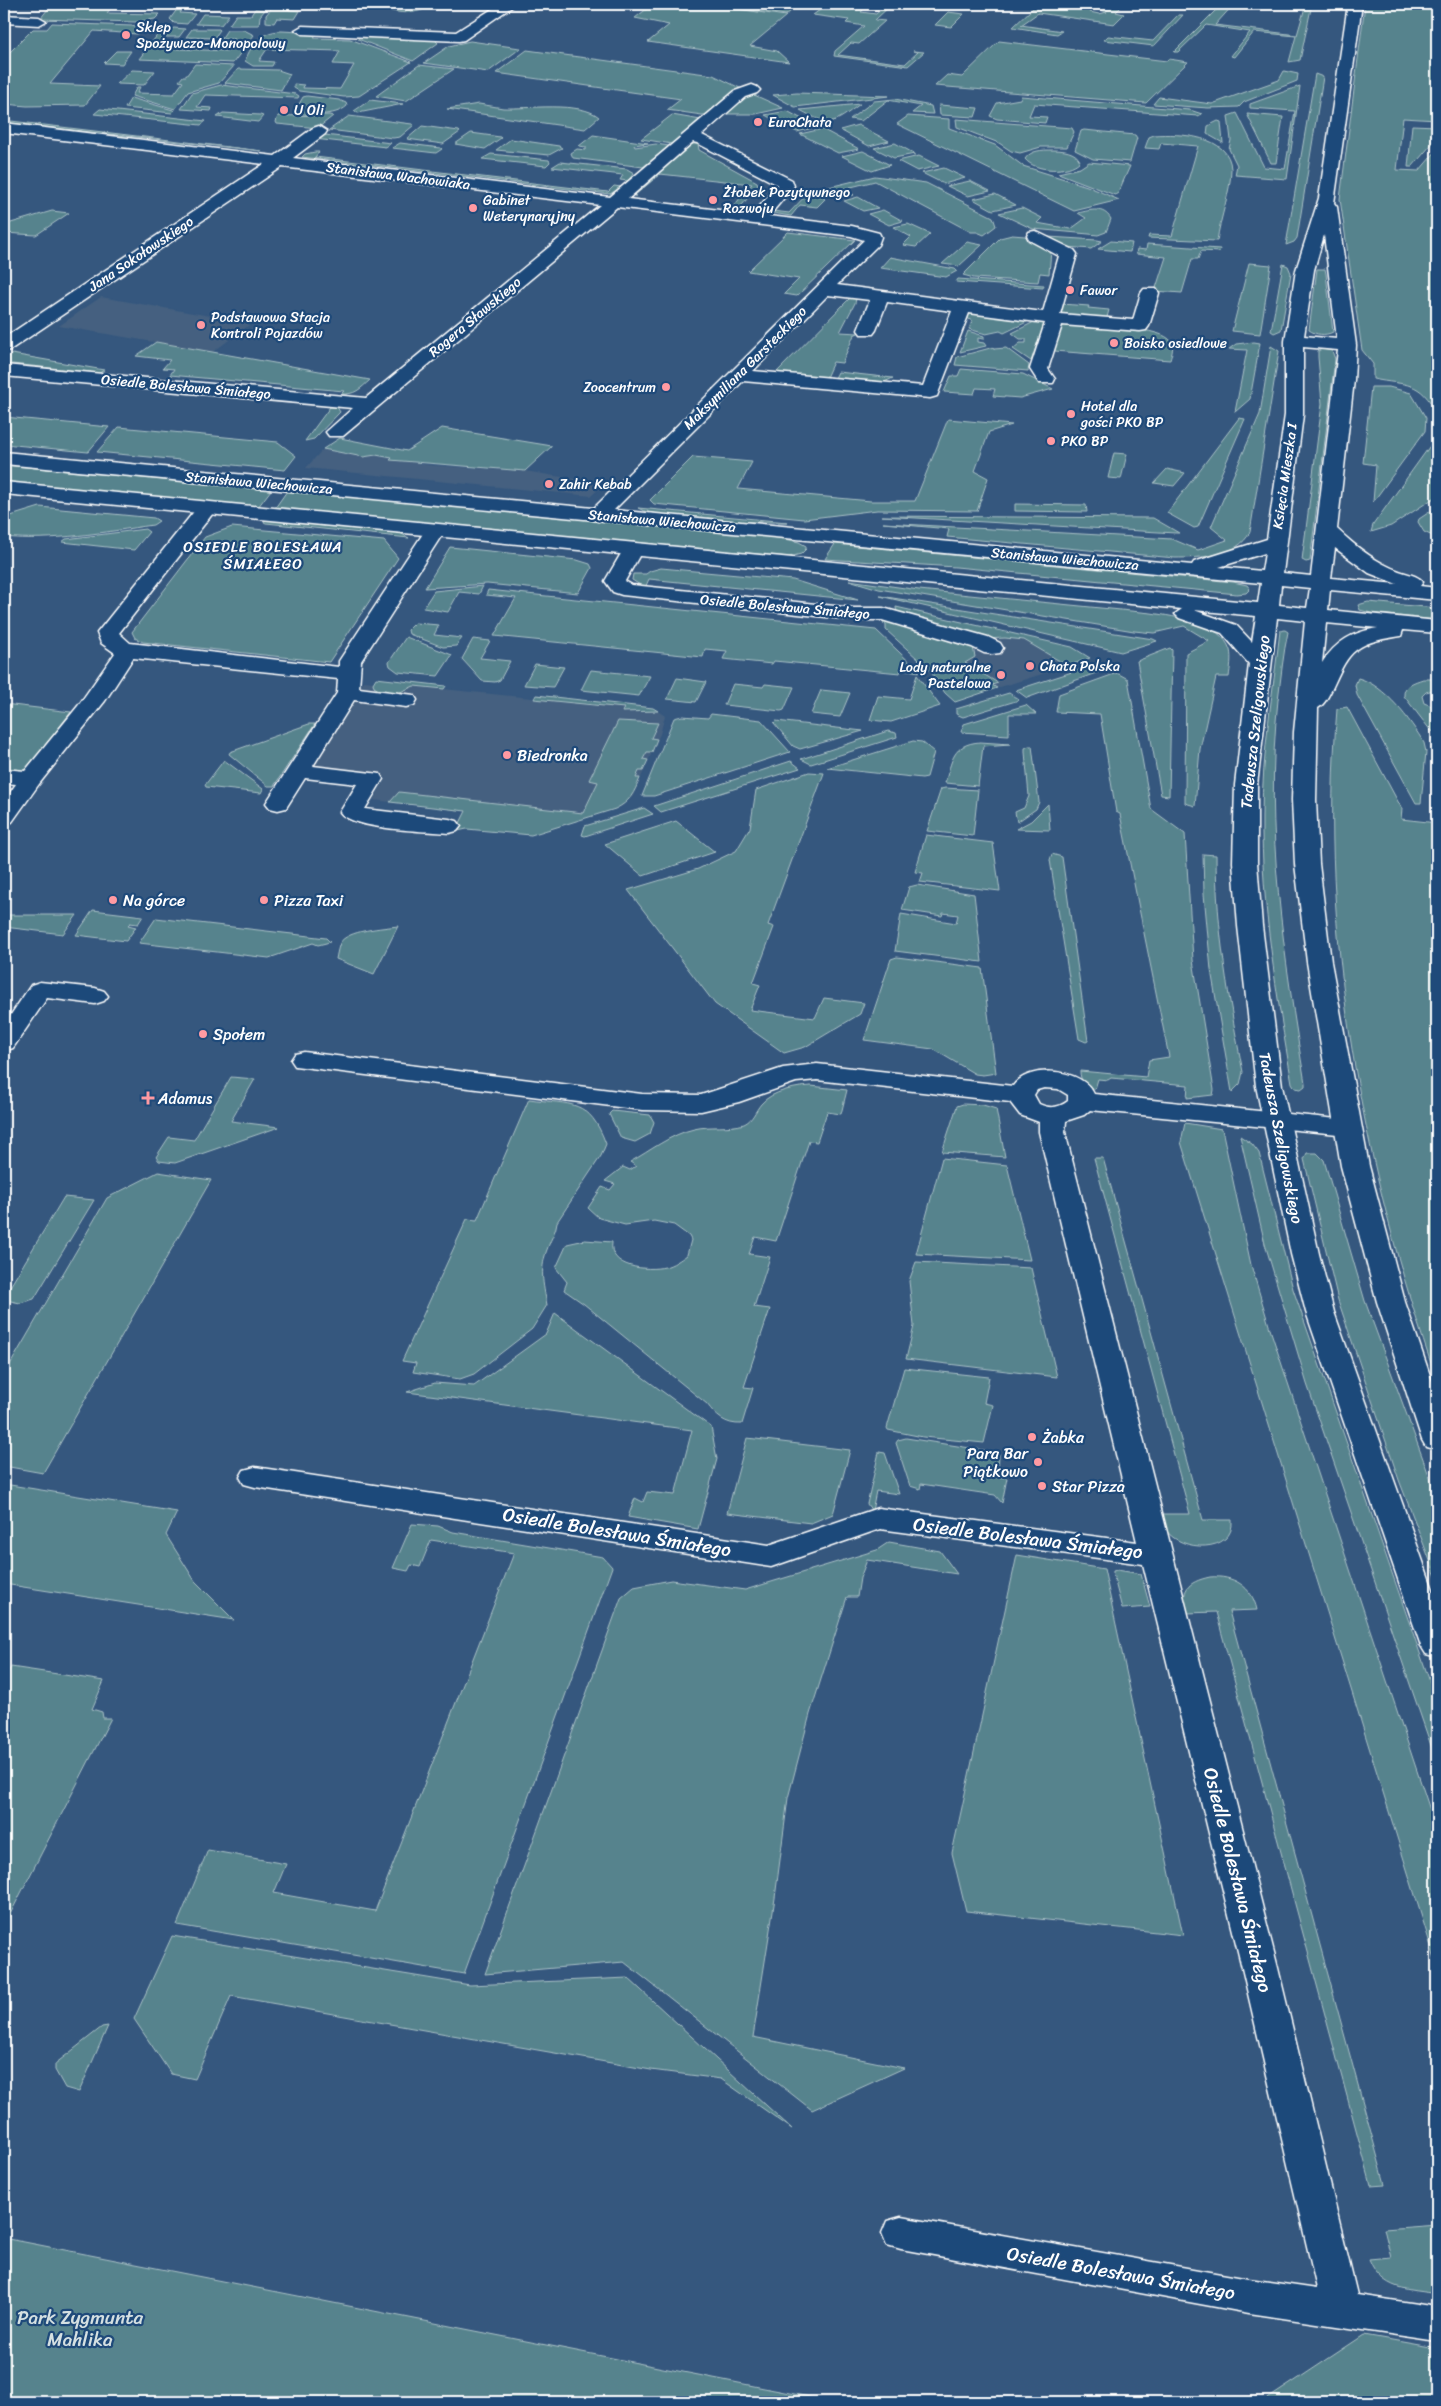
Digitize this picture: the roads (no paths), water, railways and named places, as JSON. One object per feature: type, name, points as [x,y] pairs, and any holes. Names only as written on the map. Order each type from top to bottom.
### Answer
[{"type":"street","points":[[302,30],[459,38],[509,4]]},
{"type":"street","name":"Księcia Mieszka I","points":[[1266,611],[1294,415],[1294,341],[1305,270],[1328,198],[1355,4]]},
{"type":"street","points":[[4,19],[39,21]]},
{"type":"street","points":[[614,202],[740,94],[752,90]]},
{"type":"street","name":"Jana Sokołowskiego","points":[[4,346],[278,162],[319,131]]},
{"type":"street","name":"Stanisława Wachowiaka","points":[[6,132],[278,162],[852,231]]},
{"type":"street","points":[[688,137],[701,139],[786,183],[786,186],[757,220]]},
{"type":"street","name":"Księcia Mieszka I","points":[[1321,583],[1346,380],[1347,345],[1328,198]]},
{"type":"street","name":"Rogera Sławskiego","points":[[336,432],[614,202]]},
{"type":"street","name":"Maksymiliana Garsteckiego","points":[[598,515],[874,238],[869,234],[852,231]]},
{"type":"street","points":[[1035,236],[1068,254],[1039,369],[1046,379]]},
{"type":"street","points":[[1309,256],[1338,272]]},
{"type":"street","points":[[825,289],[1052,318],[1140,326],[1150,293]]},
{"type":"street","points":[[866,330],[881,296]]},
{"type":"street","points":[[738,375],[930,392],[962,307]]},
{"type":"street","points":[[1294,341],[1347,345]]},
{"type":"street","name":"Osiedle Bolesława Śmiałego","points":[[4,371],[369,404]]},
{"type":"street","name":"Stanisława Wiechowicza","points":[[4,458],[1437,594]]},
{"type":"street","name":"Stanisława Wiechowicza","points":[[4,488],[1430,626]]},
{"type":"street","points":[[206,508],[108,633],[109,638],[114,644],[128,650],[348,684],[406,700]]},
{"type":"street","points":[[278,803],[299,771],[348,684],[350,661],[435,530]]},
{"type":"street","points":[[1328,531],[1358,559],[1383,572],[1437,587]]},
{"type":"street","points":[[801,565],[819,551],[820,546],[815,536]]},
{"type":"street","points":[[1181,570],[1219,562],[1276,544]]},
{"type":"street","name":"Osiedle Bolesława Śmiałego","points":[[633,549],[615,581],[620,588],[629,591],[854,614],[883,614],[980,642],[992,648]]},
{"type":"street","points":[[1321,583],[1307,715],[1304,780],[1307,864],[1319,962],[1348,1128],[1378,1256],[1405,1348],[1437,1440]]},
{"type":"street","points":[[1118,596],[1184,613],[1229,629],[1259,662]]},
{"type":"street","name":"Tadeusza Szeligowskiego","points":[[1266,611],[1246,785],[1245,862],[1258,1002],[1275,1120],[1298,1226],[1320,1312],[1437,1646]]},
{"type":"street","points":[[1307,715],[1340,650],[1350,642],[1360,637],[1430,626]]},
{"type":"street","points":[[4,817],[31,779],[93,702],[108,677],[128,650]]},
{"type":"street","points":[[299,771],[372,779],[352,812],[365,817],[449,826]]},
{"type":"street","points":[[4,776],[31,779]]},
{"type":"street","points":[[4,1043],[40,990],[95,996]]},
{"type":"street","points":[[304,1060],[642,1102],[701,1102],[730,1096],[792,1074],[818,1072],[1021,1095]]},
{"type":"street","points":[[1055,1080],[1068,1083],[1078,1089],[1082,1101],[1072,1111],[1053,1115],[1032,1110],[1022,1101],[1021,1095],[1024,1088],[1032,1083],[1055,1080]]},
{"type":"street","points":[[1082,1101],[1348,1128]]},
{"type":"street","points":[[1053,1115],[1052,1132],[1156,1555]]},
{"type":"street","name":"Osiedle Bolesława Śmiałego","points":[[255,1477],[771,1556],[878,1518],[1156,1555],[1260,1968],[1341,2309]]},
{"type":"street","name":"Osiedle Bolesława Śmiałego","points":[[901,2233],[1249,2296],[1422,2322]]},
{"type":"place","name":"Sklep Spożywczo-Monopolowy","points":[[126,35]]},
{"type":"place","name":"U Oli","points":[[284,110]]},
{"type":"place","name":"EuroChata","points":[[758,122]]},
{"type":"place","name":"Żłobek Pozytywnego Rozwoju","points":[[713,200]]},
{"type":"place","name":"Gabinet Weterynaryjny","points":[[473,208]]},
{"type":"place","name":"Fawor","points":[[1070,290]]},
{"type":"place","name":"Podstawowa Stacja Kontroli Pojazdów","points":[[201,325]]},
{"type":"place","name":"Boisko osiedlowe","points":[[1114,343]]},
{"type":"place","name":"Zoocentrum","points":[[666,387]]},
{"type":"place","name":"Hotel dla gości PKO BP","points":[[1071,414]]},
{"type":"place","name":"PKO BP","points":[[1051,441]]},
{"type":"place","name":"Zahir Kebab","points":[[549,484]]},
{"type":"place","name":"Chata Polska","points":[[1030,666]]},
{"type":"place","name":"Lody naturalne Pastelowa","points":[[1001,675]]},
{"type":"place","name":"Biedronka","points":[[507,755]]},
{"type":"place","name":"Na górce","points":[[113,900]]},
{"type":"place","name":"Pizza Taxi","points":[[264,900]]},
{"type":"place","name":"Społem","points":[[203,1034]]},
{"type":"place","name":"Adamus","points":[[148,1098]]},
{"type":"place","name":"Żabka","points":[[1032,1437]]},
{"type":"place","name":"Para Bar Piątkowo","points":[[1038,1462]]},
{"type":"place","name":"Star Pizza","points":[[1042,1486]]},
{"type":"district","name":"OSIEDLE BOLESŁAWA ŚMIAŁEGO","points":[[263,556]]},
{"type":"park label","name":"Park Zygmunta Mahlika","points":[[80,2328]]}]
